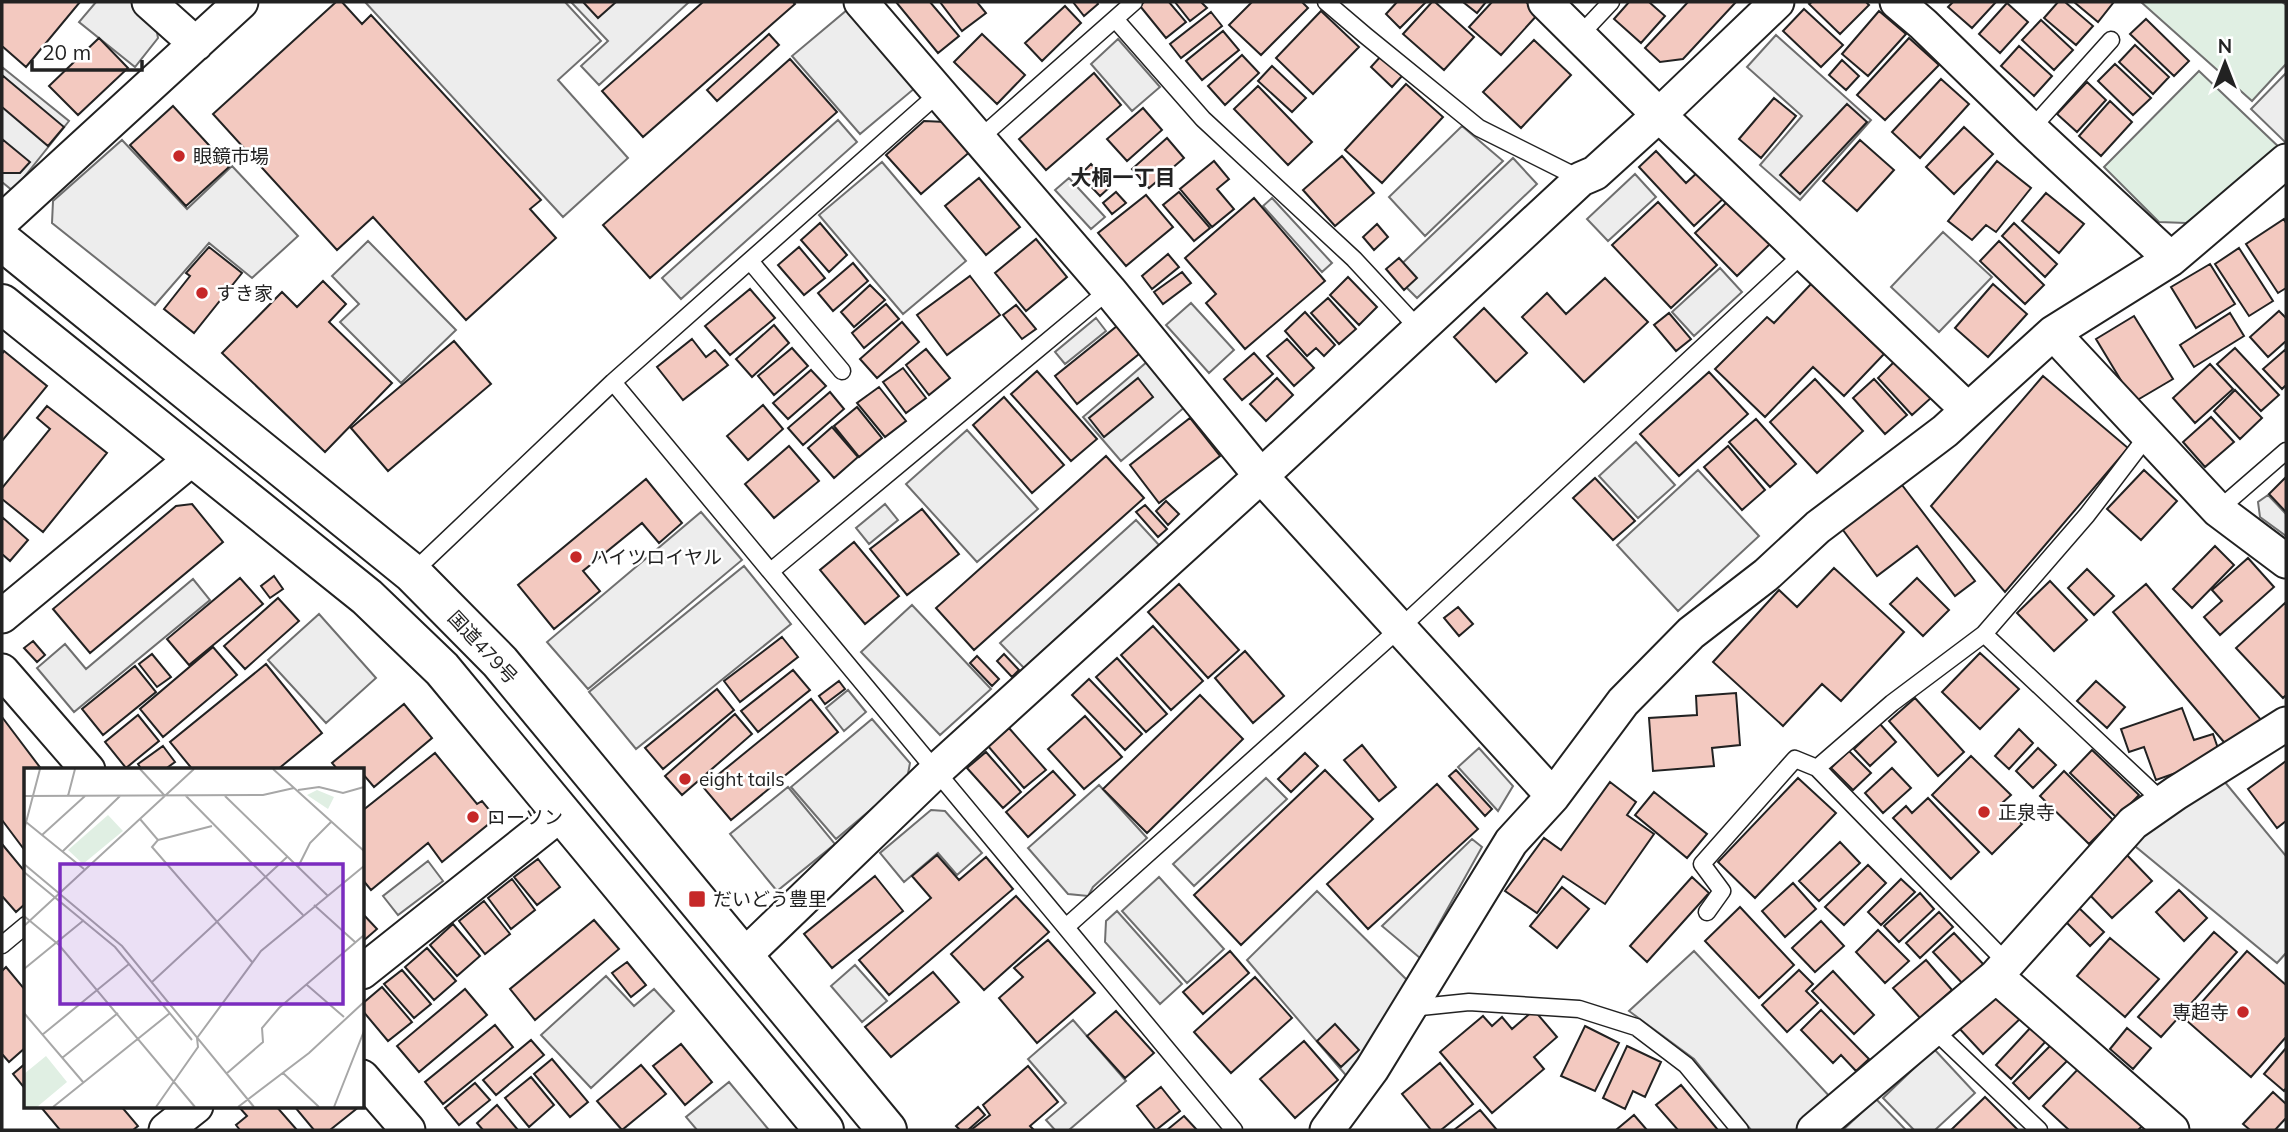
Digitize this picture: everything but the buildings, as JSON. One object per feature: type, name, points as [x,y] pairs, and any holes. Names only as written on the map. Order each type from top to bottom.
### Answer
[{"type":"highway","name":"国道479号","points":[[2,241],[412,573],[500,662],[887,1130]]},
{"type":"highway","points":[[2,304],[367,597],[432,660],[824,1130]]},
{"type":"street","points":[[149,2],[196,44]]},
{"type":"street","points":[[2,221],[242,2]]},
{"type":"street","points":[[860,2],[1109,290],[1261,476],[1553,796]]},
{"type":"street","points":[[1545,2],[1659,115],[1968,410]]},
{"type":"street","points":[[743,957],[937,770],[1581,180],[1595,173],[1659,115],[1777,2]]},
{"type":"street","points":[[1896,2],[1929,13],[2031,129],[2171,259]]},
{"type":"street","points":[[1327,1130],[1372,1069],[1510,842],[1553,796],[1623,702],[1691,633],[1766,575],[1818,527],[1945,431],[2053,333],[2171,259],[2286,161]]},
{"type":"street","points":[[2053,333],[2218,510],[2286,561]]},
{"type":"street","points":[[2,616],[194,457]]},
{"type":"street","points":[[2,671],[86,768]]},
{"type":"street","points":[[1814,1130],[2001,970],[2133,823],[2286,724]]},
{"type":"street","points":[[364,970],[562,813]]},
{"type":"street","points":[[2001,970],[2172,1130]]},
{"type":"street","points":[[364,1079],[408,1130]]},
{"type":"street","points":[[166,1130],[194,1108]]},
{"type":"lane","points":[[979,139],[1134,2]]},
{"type":"lane","points":[[1326,2],[1479,128],[1581,180]]},
{"type":"lane","points":[[1579,36],[1611,2]]},
{"type":"lane","points":[[1115,19],[1203,118],[1353,259],[1419,330]]},
{"type":"lane","points":[[2031,129],[2111,40]]},
{"type":"lane","points":[[412,573],[613,382],[939,93]]},
{"type":"lane","points":[[1066,927],[1400,628],[1804,253]]},
{"type":"lane","points":[[750,261],[842,371]]},
{"type":"lane","points":[[771,571],[1109,290]]},
{"type":"lane","points":[[613,382],[1234,1130]]},
{"type":"lane","points":[[1817,768],[1892,703],[1984,634],[2087,515],[2148,435]]},
{"type":"lane","points":[[2218,510],[2286,451]]},
{"type":"lane","points":[[1984,634],[2163,803]]},
{"type":"lane","points":[[1707,912],[1722,891],[1702,864],[1795,759],[1817,768],[2001,970]]},
{"type":"lane","points":[[2,945],[24,927]]},
{"type":"lane","points":[[1409,1008],[1469,1002],[1579,1009],[1636,1027],[1686,1065],[1740,1130]]},
{"type":"lane","points":[[1933,1029],[2039,1130]]},
{"type":"green space","points":[[2141,2],[2282,2],[2286,5],[2286,64],[2252,101]]},
{"type":"green space","points":[[2199,71],[2283,151],[2186,223],[2159,222],[2104,167]]},
{"type":"shaded area","points":[[96,2],[131,2],[155,21],[158,38],[135,67],[79,22]]},
{"type":"shaded area","points":[[365,2],[565,2],[601,41],[558,80],[628,158],[563,217]]},
{"type":"shaded area","points":[[571,2],[689,2],[599,85],[581,66],[608,41]]},
{"type":"shaded area","points":[[847,10],[915,88],[860,134],[792,56]]},
{"type":"shaded area","points":[[1776,35],[1871,120],[1800,200],[1760,165],[1802,116],[1747,67]]},
{"type":"shaded area","points":[[1118,39],[1160,87],[1132,111],[1091,64]]},
{"type":"shaded area","points":[[2,67],[69,121],[13,191],[2,182]]},
{"type":"shaded area","points":[[2286,73],[2286,143],[2251,109]]},
{"type":"shaded area","points":[[838,120],[857,142],[681,299],[662,278]]},
{"type":"shaded area","points":[[1462,126],[1503,161],[1425,236],[1389,197]]},
{"type":"shaded area","points":[[122,140],[187,209],[232,166],[298,236],[252,278],[209,243],[155,305],[52,223],[53,201]]},
{"type":"shaded area","points":[[1513,158],[1537,184],[1417,298],[1392,273]]},
{"type":"shaded area","points":[[882,162],[966,261],[903,314],[819,215]]},
{"type":"shaded area","points":[[1635,174],[1656,197],[1608,241],[1587,219]]},
{"type":"shaded area","points":[[1069,178],[1105,217],[1091,229],[1055,190]]},
{"type":"shaded area","points":[[1272,198],[1332,263],[1322,272],[1263,206]]},
{"type":"shaded area","points":[[1943,232],[1992,277],[1939,332],[1891,287]]},
{"type":"shaded area","points":[[368,241],[456,330],[401,383],[340,322],[359,304],[332,276]]},
{"type":"shaded area","points":[[1720,268],[1742,292],[1694,336],[1672,312]]},
{"type":"shaded area","points":[[1191,303],[1234,350],[1209,373],[1166,325]]},
{"type":"shaded area","points":[[1096,318],[1106,331],[1065,364],[1055,352]]},
{"type":"shaded area","points":[[1148,361],[1186,406],[1121,461],[1083,417]]},
{"type":"shaded area","points":[[967,430],[1038,509],[977,562],[906,484]]},
{"type":"shaded area","points":[[1636,442],[1675,485],[1638,518],[1599,476]]},
{"type":"shaded area","points":[[1698,470],[1759,536],[1678,611],[1617,545]]},
{"type":"shaded area","points":[[2268,495],[2286,514],[2286,536],[2260,517],[2258,502]]},
{"type":"shaded area","points":[[885,504],[898,520],[869,544],[856,528]]},
{"type":"shaded area","points":[[701,512],[742,560],[588,689],[547,642]]},
{"type":"shaded area","points":[[1136,520],[1159,545],[1024,668],[1000,643]]},
{"type":"shaded area","points":[[744,566],[791,624],[636,749],[589,692]]},
{"type":"shaded area","points":[[193,579],[210,600],[74,712],[37,668],[65,644],[86,669]]},
{"type":"shaded area","points":[[912,605],[991,689],[940,735],[861,652]]},
{"type":"shaded area","points":[[319,614],[376,678],[326,723],[268,660]]},
{"type":"shaded area","points":[[848,690],[866,712],[844,731],[826,708]]},
{"type":"shaded area","points":[[872,719],[910,763],[907,779],[836,839],[791,787]]},
{"type":"shaded area","points":[[1479,748],[1513,786],[1498,811],[1458,767]]},
{"type":"shaded area","points":[[1266,778],[1287,799],[1194,886],[1173,864]]},
{"type":"shaded area","points":[[2224,781],[2286,856],[2286,953],[2277,963],[2130,842]]},
{"type":"shaded area","points":[[1099,785],[1147,838],[1093,887],[1088,896],[1068,894],[1028,848]]},
{"type":"shaded area","points":[[788,787],[835,844],[777,891],[730,834]]},
{"type":"shaded area","points":[[931,810],[945,811],[982,853],[957,875],[938,853],[904,882],[880,853]]},
{"type":"shaded area","points":[[1472,839],[1482,847],[1420,958],[1382,926]]},
{"type":"shaded area","points":[[428,861],[443,881],[398,915],[383,896]]},
{"type":"shaded area","points":[[1159,877],[1224,949],[1187,983],[1122,911]]},
{"type":"shaded area","points":[[1317,891],[1412,985],[1350,1080],[1247,960]]},
{"type":"shaded area","points":[[1117,911],[1182,984],[1160,1004],[1105,942],[1106,921]]},
{"type":"shaded area","points":[[1694,951],[1832,1099],[1798,1130],[1751,1130],[1694,1059],[1629,1011]]},
{"type":"shaded area","points":[[855,965],[887,1001],[862,1022],[831,986]]},
{"type":"shaded area","points":[[606,976],[634,1006],[654,989],[674,1011],[591,1088],[541,1035]]},
{"type":"shaded area","points":[[1073,1020],[1126,1081],[1069,1130],[1055,1130],[1046,1120],[1066,1103],[1028,1059]]},
{"type":"shaded area","points":[[1934,1049],[1975,1093],[1935,1130],[1914,1130],[1883,1098]]},
{"type":"shaded area","points":[[729,1082],[769,1130],[697,1130],[686,1117]]},
{"type":"shaded area","points":[[1876,1099],[1906,1130],[1843,1130]]},
{"type":"place","name":"眼鏡市場","points":[[179,156]]},
{"type":"place","name":"すき家","points":[[202,293]]},
{"type":"place","name":"ハイツロイヤル","points":[[576,557]]},
{"type":"place","name":"eight tails","points":[[685,779]]},
{"type":"place","name":"正泉寺","points":[[1984,812]]},
{"type":"place","name":"ローソン","points":[[473,817]]},
{"type":"place","name":"だいどう豊里","points":[[697,899]]},
{"type":"place","name":"専超寺","points":[[2243,1012]]},
{"type":"district","name":"大桐一丁目","points":[[1123,178]]}]
